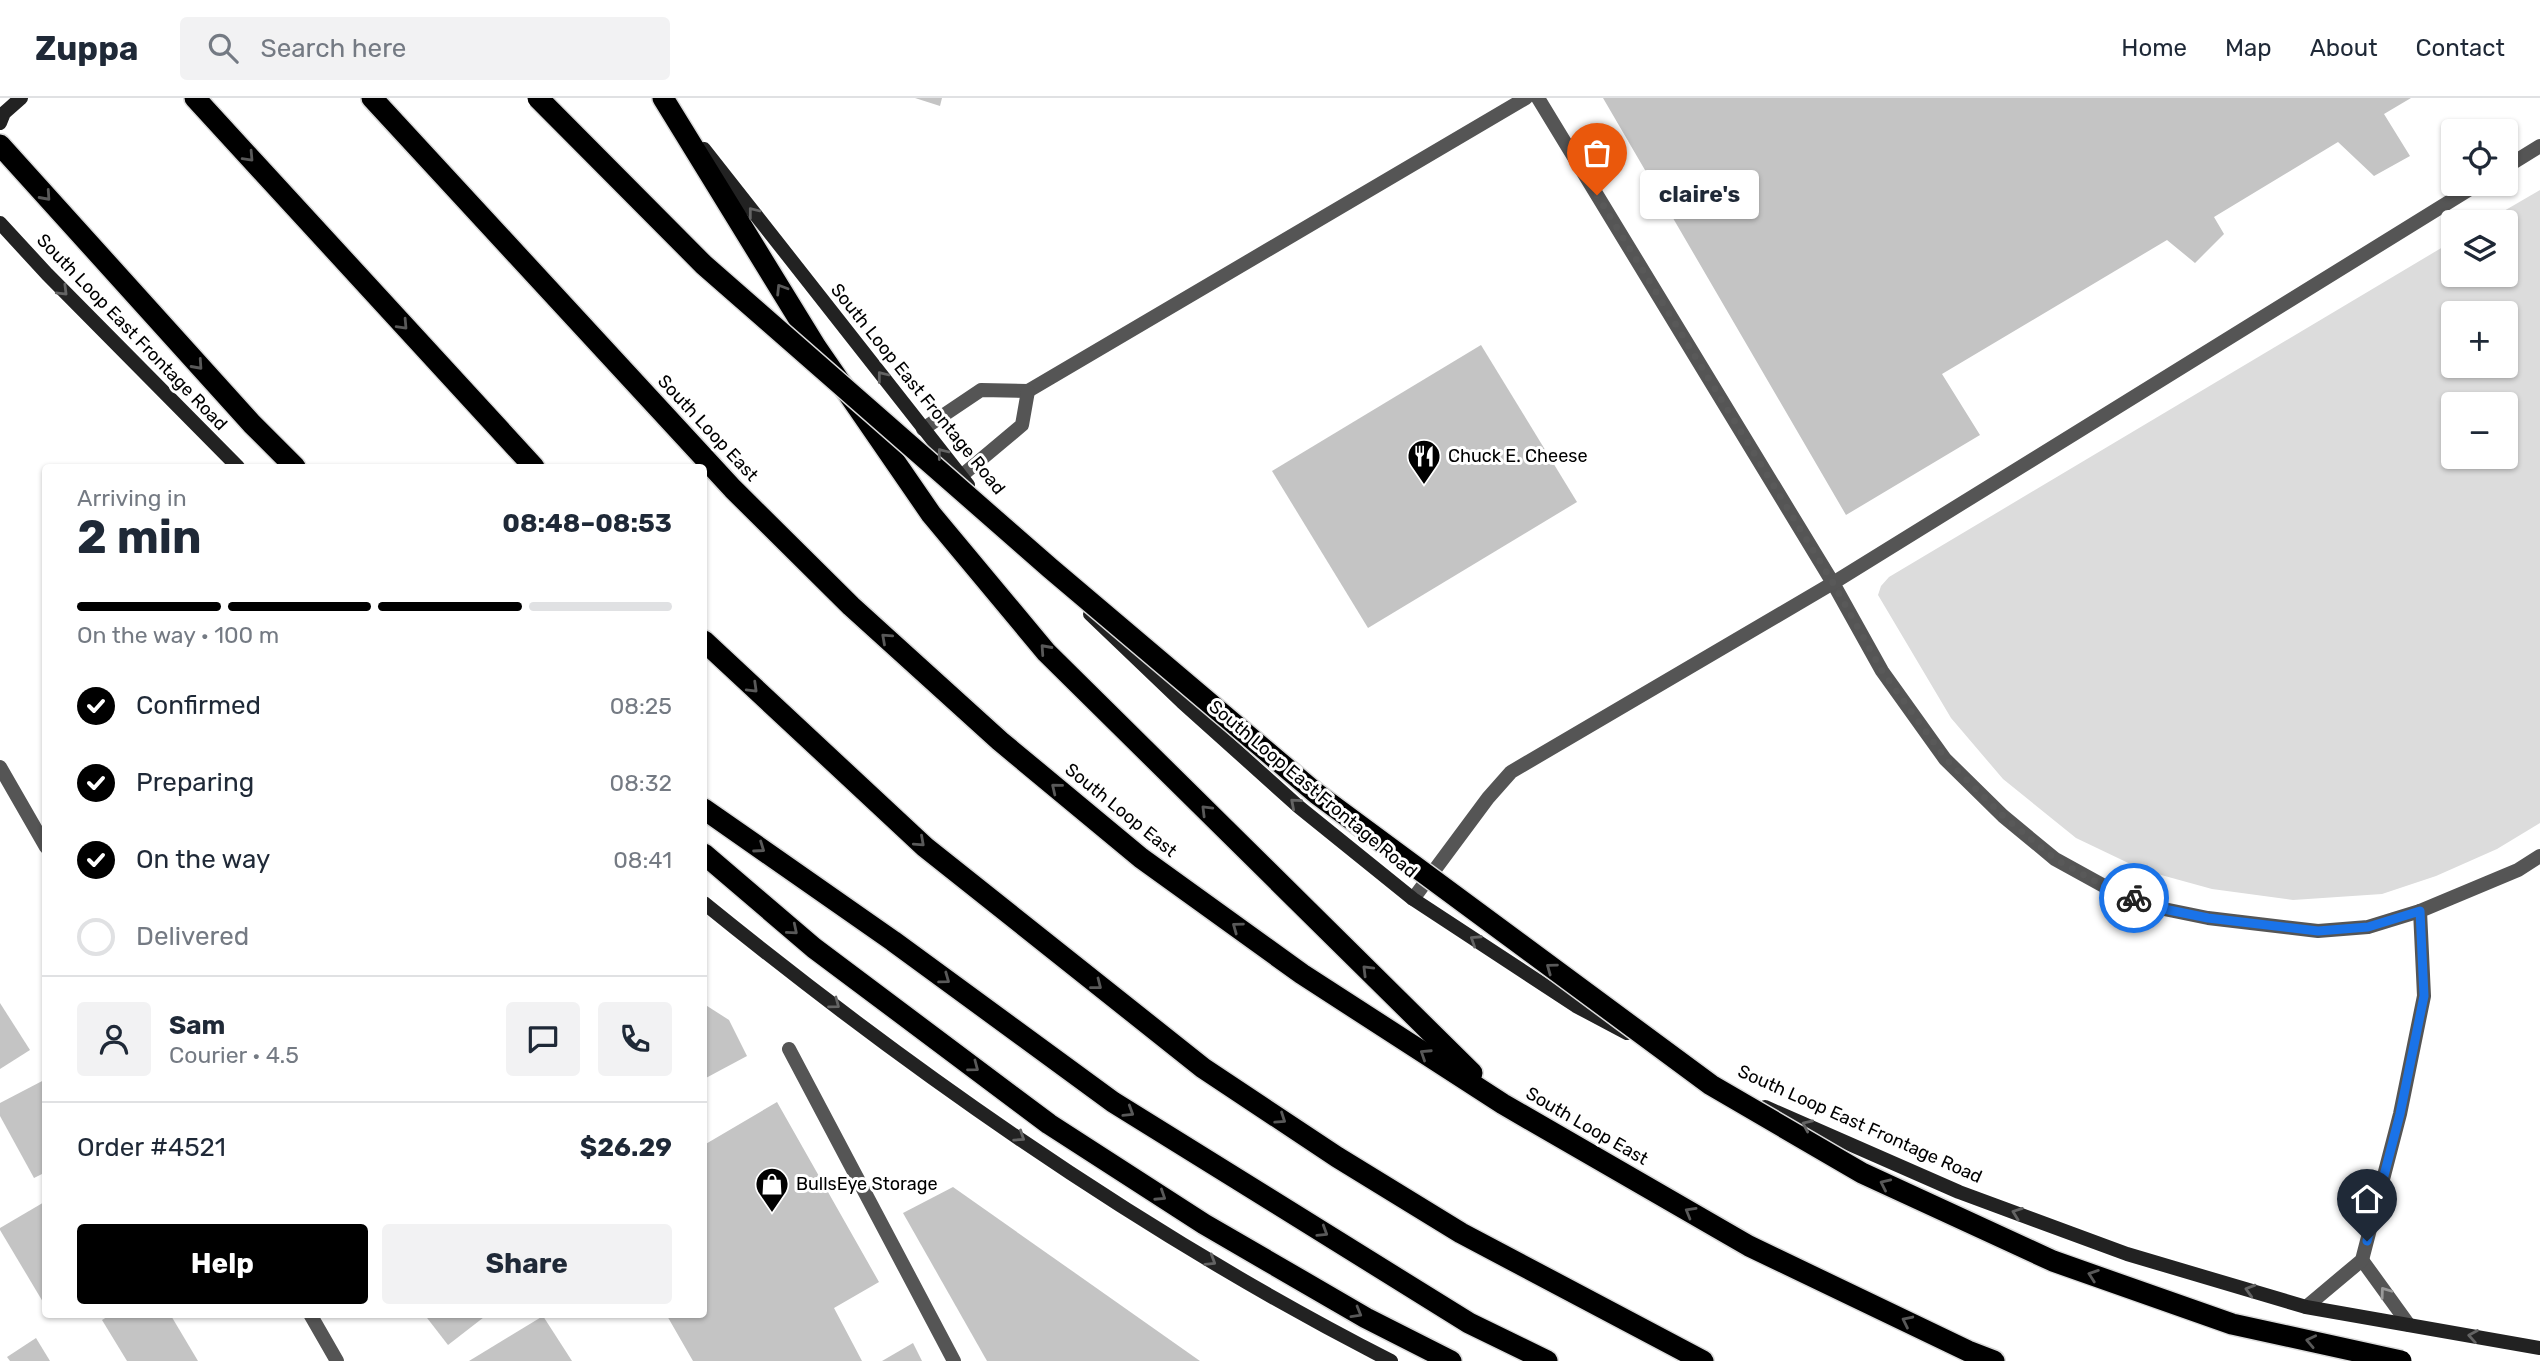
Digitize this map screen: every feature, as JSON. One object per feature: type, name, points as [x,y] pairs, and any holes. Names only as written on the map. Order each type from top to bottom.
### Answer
[{"type":"highway","name":"South Loop East","points":[[372,98],[733,489],[851,606],[1000,741],[1142,858],[1302,974],[1503,1104],[1749,1246],[1994,1361]]},
{"type":"highway","points":[[538,98],[704,265],[1050,568],[1306,785],[1711,1085],[1862,1173],[2053,1261],[2232,1324],[2401,1361]]},
{"type":"highway","points":[[664,98],[824,358],[931,514],[1028,631],[1046,652],[1503,1104]]},
{"type":"highway","points":[[199,103],[531,464]]},
{"type":"highway","points":[[0,145],[252,424],[292,464]]},
{"type":"highway","points":[[707,644],[925,847],[1203,1068],[1337,1157],[1461,1233],[1703,1361]]},
{"type":"highway","points":[[707,811],[893,941],[1113,1102],[1469,1323],[1547,1361]]},
{"type":"highway","points":[[707,857],[814,948],[1049,1124],[1216,1230],[1366,1318],[1451,1361]]},
{"type":"main road","points":[[0,123],[4,113],[21,98]]},
{"type":"main road","name":"South Loop East Frontage Road","points":[[664,98],[960,477],[1061,587],[1182,702],[1299,807],[1413,899],[1576,1006],[1768,1108],[1959,1192],[2114,1249],[2306,1307],[2540,1348]]},
{"type":"main road","name":"South Loop East Frontage Road","points":[[0,223],[235,464]]},
{"type":"main road","points":[[707,904],[976,1108],[1099,1191],[1225,1270],[1375,1357],[1391,1361]]},
{"type":"street","points":[[923,429],[981,390],[1028,391],[1526,98]]},
{"type":"street","points":[[1538,98],[1833,583],[1882,671],[1945,758],[2003,816],[2055,859],[2104,886],[2159,908],[2208,918],[2318,931],[2368,927],[2420,911],[2518,870],[2540,856]]},
{"type":"street","points":[[2518,160],[2540,146]]},
{"type":"street","points":[[1413,899],[1488,798],[1511,772],[1833,583],[2459,196]]},
{"type":"street","points":[[960,477],[1022,425],[1028,391]]},
{"type":"street","points":[[0,767],[42,840]]},
{"type":"street","points":[[2306,1307],[2362,1260],[2400,1114],[2424,996],[2420,911]]},
{"type":"street","points":[[789,1049],[954,1361]]},
{"type":"street","points":[[2362,1260],[2409,1325]]},
{"type":"street","points":[[312,1318],[337,1361]]},
{"type":"shaded area","points":[[2540,190],[2540,823],[2497,849],[2436,876],[2382,894],[2293,900],[2212,889],[2143,870],[2076,838],[2003,779],[1951,718],[1878,595],[1881,586],[1889,577],[2441,248],[2441,287],[2518,287],[2518,210],[2506,210]]},
{"type":"building","points":[[915,98],[942,98],[940,106]]},
{"type":"building","points":[[1603,98],[2411,98],[2384,114],[2410,156],[2374,176],[2338,142],[2214,217],[2224,234],[2195,263],[2167,240],[1942,374],[1980,435],[1846,515]]},
{"type":"building","name":"Chuck E. Cheese","points":[[1481,345],[1577,502],[1368,628],[1272,471]]},
{"type":"building","points":[[0,1003],[30,1050],[0,1069]]},
{"type":"building","points":[[707,1006],[729,1020],[747,1056],[707,1077]]},
{"type":"building","points":[[42,1081],[42,1174],[34,1178],[0,1116],[0,1103]]},
{"type":"building","name":"BullsEye Storage","points":[[777,1102],[879,1282],[834,1308],[862,1361],[693,1361],[668,1318],[707,1318],[707,1143]]},
{"type":"building","points":[[953,1187],[1200,1361],[987,1361],[903,1213]]},
{"type":"building","points":[[42,1203],[42,1300],[0,1230]]},
{"type":"building","points":[[172,1318],[198,1361],[127,1361],[102,1320]]},
{"type":"building","points":[[427,1318],[483,1318],[448,1345]]},
{"type":"building","points":[[540,1318],[544,1318],[572,1361],[469,1361]]},
{"type":"building","points":[[36,1338],[50,1361],[10,1361],[7,1357]]},
{"type":"building","points":[[913,1343],[922,1361],[882,1361]]},
{"type":"way so far","points":[[1597,195],[1833,583],[1882,671],[1945,758],[2003,816],[2055,859],[2104,886],[2134,898]]},
{"type":"place","name":"claire's","points":[[1597,195]]},
{"type":"place","name":"Chuck E. Cheese","points":[[1424,486]]},
{"type":"place","name":"BullsEye Storage","points":[[772,1214]]},
{"type":"route","points":[[2134,898],[2159,908],[2208,918],[2318,931],[2368,927],[2420,911],[2424,996],[2400,1114],[2367,1241]]}]
